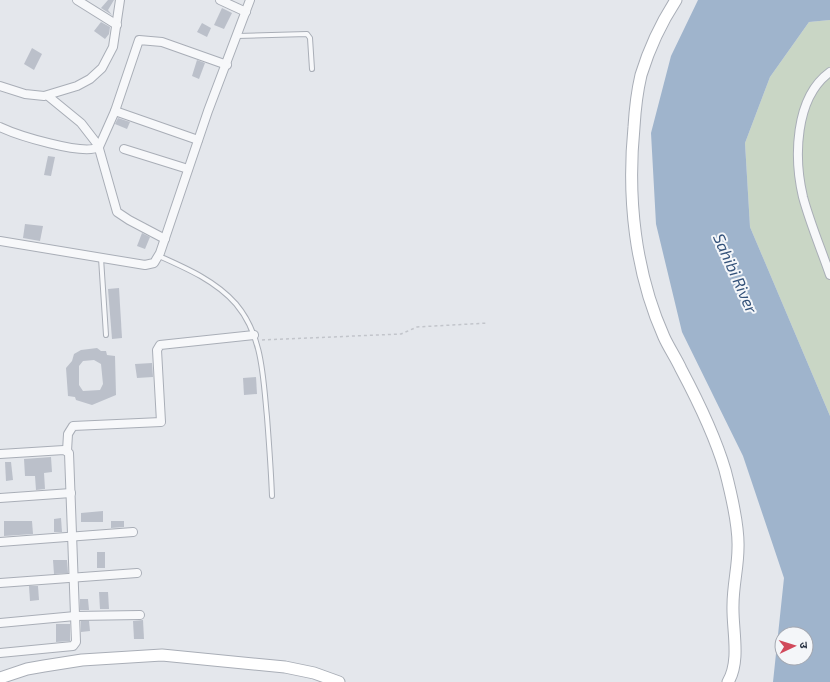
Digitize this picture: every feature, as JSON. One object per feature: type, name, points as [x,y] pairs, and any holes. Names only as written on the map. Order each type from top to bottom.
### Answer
[{"type":"street","points":[[77,0],[117,25]]},
{"type":"street","points":[[0,86],[25,94],[40,97],[48,96],[78,86],[98,73],[106,63],[113,48],[120,0]]},
{"type":"street","points":[[220,0],[246,12]]},
{"type":"street","points":[[0,241],[148,265],[154,263],[159,256],[198,140],[250,0]]},
{"type":"street","points":[[676,0],[664,20],[640,81],[630,163],[632,193],[638,250],[652,302],[664,338],[691,388],[719,454],[725,472],[737,530],[738,551],[734,580],[732,614],[734,667],[728,682]]},
{"type":"street","points":[[0,127],[12,133],[34,140],[84,150],[94,150],[99,147],[115,112],[139,40],[162,42],[227,65]]},
{"type":"street","points":[[830,72],[817,85],[804,110],[799,144],[800,179],[803,197],[830,275]]},
{"type":"street","points":[[48,96],[81,123],[99,147],[117,212],[165,239]]},
{"type":"street","points":[[115,112],[198,140]]},
{"type":"street","points":[[124,149],[188,169]]},
{"type":"street","points":[[0,653],[75,645],[71,493],[67,451],[68,434],[73,426],[161,422],[157,350],[160,345],[255,338]]},
{"type":"street","points":[[0,454],[67,451]]},
{"type":"street","points":[[0,498],[71,493]]},
{"type":"street","points":[[0,542],[133,532]]},
{"type":"street","points":[[0,583],[137,573]]},
{"type":"street","points":[[0,623],[75,616],[140,614]]},
{"type":"street","points":[[0,678],[27,669],[82,660],[162,655],[285,667],[314,673],[339,682]]},
{"type":"lane","points":[[237,36],[307,34],[310,40],[312,69]]},
{"type":"lane","points":[[159,256],[195,272],[225,294],[239,309],[255,338],[262,359],[272,496]]},
{"type":"lane","points":[[101,258],[106,335]]},
{"type":"path","points":[[255,338],[402,334],[417,327],[488,323]]},
{"type":"green space","points":[[830,20],[830,416],[750,227],[745,143],[770,77],[809,22]]},
{"type":"water","name":"Sahibi River","points":[[698,0],[830,0],[830,20],[809,22],[770,77],[745,143],[750,227],[830,416],[830,682],[773,682],[775,666],[814,666],[814,626],[779,626],[784,578],[743,456],[682,332],[656,224],[651,133],[671,56]]},
{"type":"building","points":[[108,0],[114,0],[108,10],[112,15],[101,8]]},
{"type":"building","points":[[222,8],[232,13],[224,29],[214,25]]},
{"type":"building","points":[[101,22],[110,27],[109,34],[105,39],[94,31]]},
{"type":"building","points":[[202,23],[211,28],[207,37],[197,32]]},
{"type":"building","points":[[32,48],[42,54],[34,70],[24,64]]},
{"type":"building","points":[[197,60],[205,63],[199,79],[192,76]]},
{"type":"building","points":[[118,118],[130,122],[127,129],[115,124]]},
{"type":"building","points":[[48,156],[55,157],[51,176],[44,175]]},
{"type":"building","points":[[25,224],[43,226],[40,241],[23,238]]},
{"type":"building","points":[[142,233],[150,237],[145,249],[137,246]]},
{"type":"building","points":[[119,288],[122,338],[112,339],[108,289]]},
{"type":"building","points":[[97,348],[101,351],[106,351],[107,355],[115,356],[116,395],[92,405],[76,400],[75,397],[68,396],[66,368],[72,361],[74,354],[81,350]],"holes":[[[94,360],[101,364],[103,384],[100,390],[83,391],[79,385],[79,366],[83,361]]]},
{"type":"building","points":[[152,363],[153,377],[137,378],[135,364]]},
{"type":"building","points":[[256,377],[257,394],[244,395],[243,378]]},
{"type":"building","points":[[51,457],[52,472],[44,473],[45,489],[36,490],[35,476],[25,476],[24,459]]},
{"type":"building","points":[[5,462],[11,462],[13,480],[6,481]]},
{"type":"building","points":[[103,511],[103,522],[81,522],[81,513]]},
{"type":"building","points":[[61,518],[62,532],[54,532],[54,519]]},
{"type":"building","points":[[4,521],[32,521],[33,534],[4,536]]},
{"type":"building","points":[[111,521],[124,521],[124,527],[111,528]]},
{"type":"building","points":[[97,552],[105,552],[105,568],[97,568]]},
{"type":"building","points":[[53,560],[67,560],[68,573],[54,574]]},
{"type":"building","points":[[29,586],[38,586],[39,600],[30,601]]},
{"type":"building","points":[[99,592],[108,592],[109,609],[100,609]]},
{"type":"building","points":[[80,599],[88,599],[89,610],[80,610]]},
{"type":"building","points":[[143,620],[144,639],[134,639],[133,621]]},
{"type":"building","points":[[81,621],[89,621],[90,631],[81,632]]},
{"type":"building","points":[[56,624],[70,624],[70,641],[56,642]]}]
